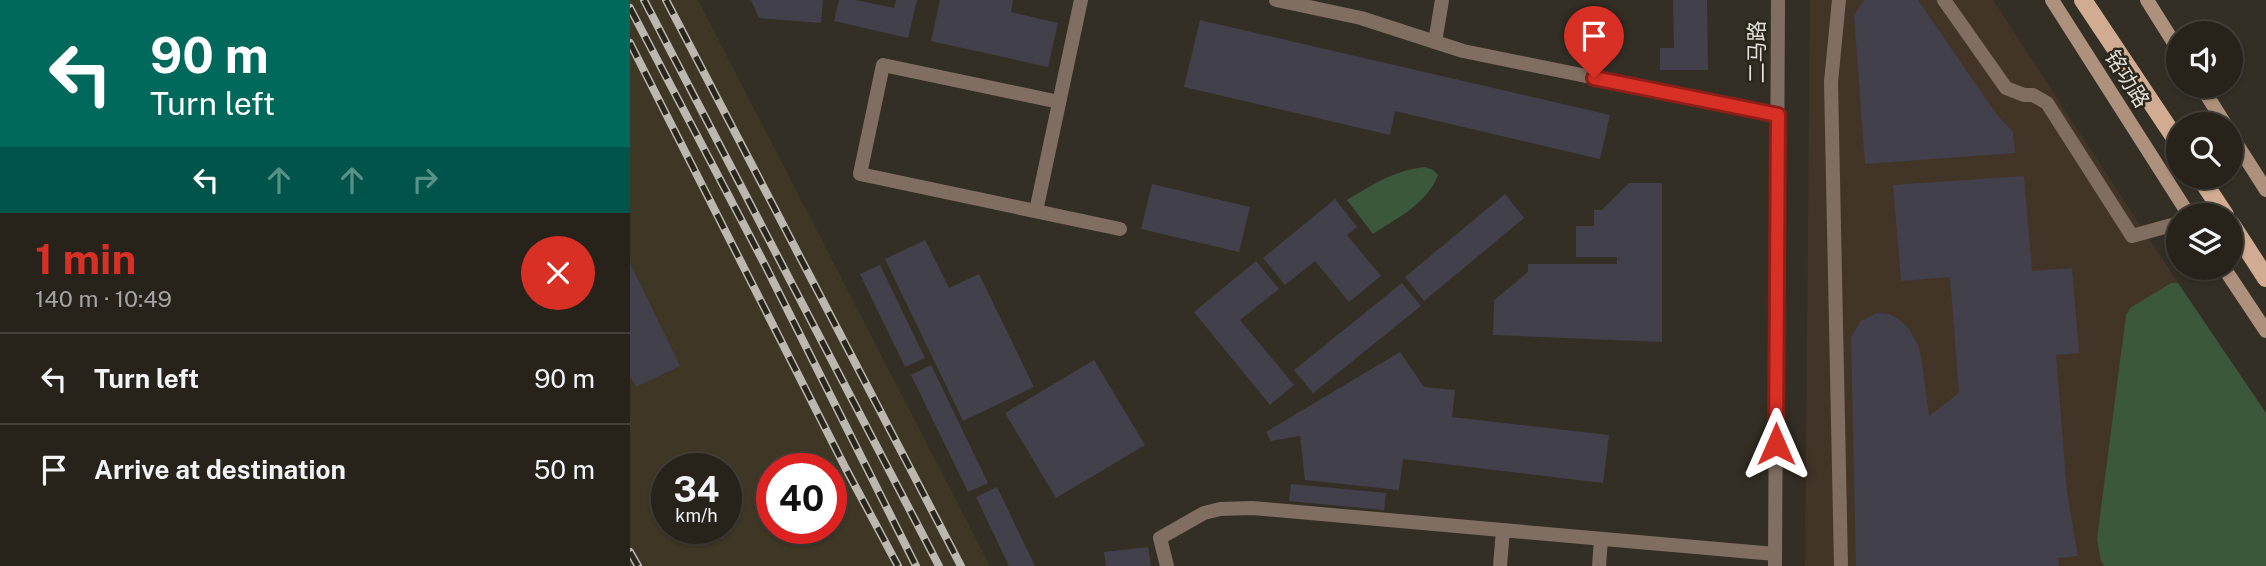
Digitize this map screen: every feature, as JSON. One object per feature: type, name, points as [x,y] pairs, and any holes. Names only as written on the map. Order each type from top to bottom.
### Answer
[{"type":"main road","name":"铭功路","points":[[2052,0],[2181,203]]},
{"type":"main road","points":[[2083,0],[2166,124]]},
{"type":"main road","points":[[2147,0],[2166,30]]},
{"type":"main road","points":[[2243,154],[2266,190]]},
{"type":"main road","points":[[2243,243],[2266,278]]},
{"type":"main road","points":[[2232,280],[2266,331]]},
{"type":"street","points":[[1036,211],[1081,0]]},
{"type":"street","points":[[1276,0],[1361,18],[1463,51],[1778,115]]},
{"type":"street","points":[[1434,42],[1442,0]]},
{"type":"street","name":"二马路","points":[[1775,560],[1779,0]]},
{"type":"street","points":[[1839,0],[1831,82],[1841,566]]},
{"type":"street","points":[[1944,0],[2006,88],[2024,96],[2033,95],[2047,103],[2132,236],[2166,227]]},
{"type":"street","points":[[1059,102],[883,65],[860,174],[1120,229]]},
{"type":"street","points":[[1167,566],[1160,538],[1204,513],[1220,509],[1252,508],[1601,539],[1775,560]]},
{"type":"street","points":[[1500,566],[1503,530]]},
{"type":"street","points":[[1599,566],[1601,539]]},
{"type":"shaded area","points":[[630,0],[698,0],[990,566],[630,566]]},
{"type":"shaded area","points":[[1810,0],[1993,0],[2166,265],[2166,280],[2176,280],[2178,283],[2171,283],[2130,308],[2126,315],[2101,561],[2104,566],[1805,566]]},
{"type":"green space","points":[[1425,167],[1438,175],[1427,194],[1373,234],[1347,200],[1394,175]]},
{"type":"green space","points":[[2171,283],[2178,283],[2266,413],[2266,566],[2104,566],[2101,561],[2097,539],[2126,315],[2130,308]]},
{"type":"building","points":[[751,0],[823,0],[821,23],[759,18]]},
{"type":"building","points":[[839,0],[856,0],[894,8],[896,0],[917,0],[908,38],[834,21]]},
{"type":"building","points":[[940,0],[1013,0],[1011,12],[1058,23],[1048,67],[931,41]]},
{"type":"building","points":[[1673,0],[1707,0],[1708,70],[1660,70],[1660,48],[1674,48]]},
{"type":"building","points":[[1864,0],[1918,0],[1997,115],[2013,132],[2015,153],[1865,164],[1854,15]]},
{"type":"building","points":[[1200,20],[1610,115],[1600,159],[1395,111],[1390,135],[1184,87]]},
{"type":"building","points":[[2024,176],[2032,271],[2072,268],[2079,353],[2056,355],[2067,493],[2078,556],[2058,558],[2059,566],[1856,566],[1851,337],[1861,321],[1877,313],[1889,314],[1909,329],[1918,345],[1922,362],[1929,416],[1959,393],[1950,277],[1901,281],[1893,185]]},
{"type":"building","points":[[1629,183],[1662,183],[1662,342],[1493,335],[1494,300],[1528,272],[1528,264],[1617,264],[1617,257],[1576,257],[1576,226],[1594,226],[1594,210],[1602,210]]},
{"type":"building","points":[[1152,184],[1250,207],[1239,252],[1141,229]]},
{"type":"building","points":[[1505,194],[1524,218],[1424,301],[1405,277]]},
{"type":"building","points":[[1335,199],[1357,227],[1347,235],[1381,276],[1349,302],[1315,261],[1285,285],[1263,258]]},
{"type":"building","points":[[925,240],[949,288],[979,274],[1034,387],[963,421],[885,259]]},
{"type":"building","points":[[1256,261],[1279,289],[1240,320],[1294,385],[1270,405],[1194,312]]},
{"type":"building","points":[[630,263],[680,366],[636,387],[630,375]]},
{"type":"building","points":[[880,265],[925,358],[905,367],[860,274]]},
{"type":"building","points":[[1402,283],[1421,306],[1313,393],[1294,370]]},
{"type":"building","points":[[1400,352],[1424,387],[1455,390],[1452,417],[1609,435],[1603,483],[1403,459],[1399,490],[1305,480],[1300,436],[1271,441],[1266,432]]},
{"type":"building","points":[[1094,360],[1145,445],[1056,498],[1005,413]]},
{"type":"building","points":[[931,365],[988,483],[968,492],[911,375]]},
{"type":"building","points":[[1291,484],[1386,493],[1384,510],[1289,501]]},
{"type":"building","points":[[997,487],[1035,566],[1009,566],[976,497]]},
{"type":"building","points":[[1148,547],[1151,566],[1106,566],[1104,552]]},
{"type":"railway","points":[[644,0],[939,566]]},
{"type":"railway","points":[[666,0],[961,566]]},
{"type":"railway","points":[[630,8],[765,265],[916,566]]},
{"type":"railway","points":[[630,43],[898,566]]},
{"type":"railway","points":[[630,552],[638,566]]},
{"type":"route","points":[[1594,78],[1778,115],[1776,444]]}]
